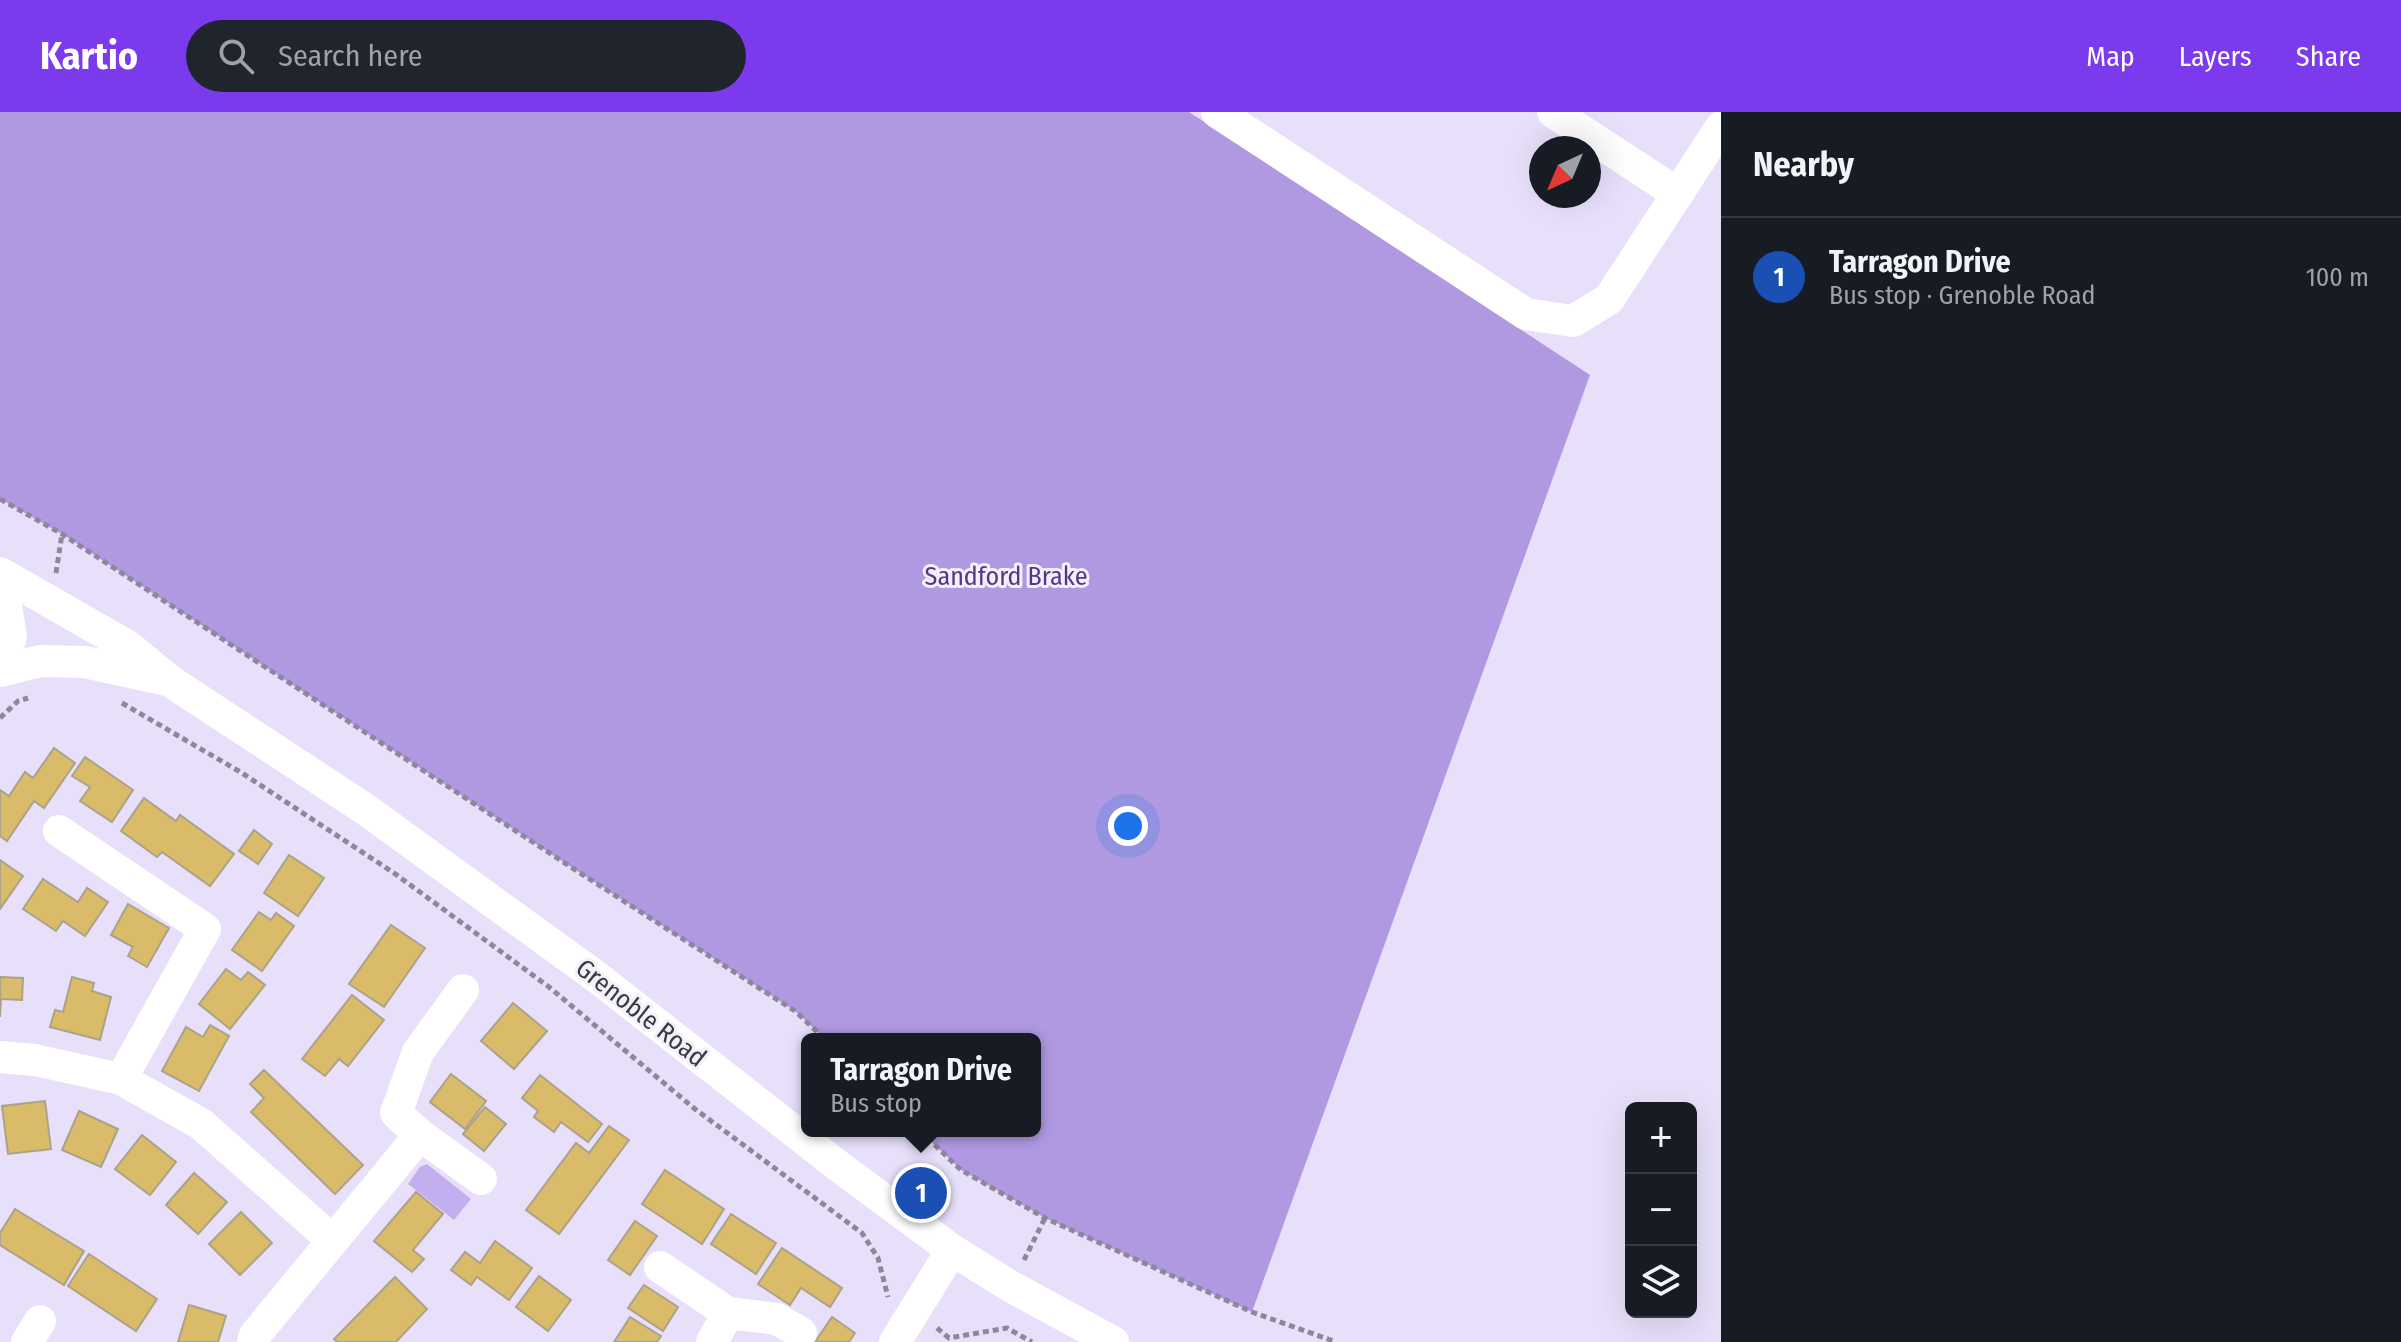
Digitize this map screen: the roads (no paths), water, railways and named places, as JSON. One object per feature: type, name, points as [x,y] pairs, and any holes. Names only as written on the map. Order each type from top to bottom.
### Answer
[{"type":"street","points":[[1217,112],[1526,314],[1573,321],[1609,299],[1721,127]]},
{"type":"street","points":[[1553,112],[1678,194]]},
{"type":"street","name":"Grenoble Road","points":[[0,573],[129,647],[170,681],[365,809],[598,978],[801,1137]]},
{"type":"street","points":[[0,588],[4,593],[11,637],[0,669]]},
{"type":"street","name":"Grenoble Road","points":[[0,669],[40,661],[85,662],[170,681]]},
{"type":"street","points":[[59,831],[205,929],[121,1079]]},
{"type":"street","points":[[463,990],[418,1052],[396,1113],[420,1135],[481,1179]]},
{"type":"street","points":[[0,1057],[35,1060],[121,1079],[201,1124],[332,1240]]},
{"type":"street","points":[[253,1342],[255,1335],[420,1135]]},
{"type":"street","name":"Grenoble Road","points":[[801,1137],[952,1250],[1010,1286],[1113,1342]]},
{"type":"street","points":[[895,1342],[952,1250]]},
{"type":"street","points":[[660,1267],[728,1313],[777,1319],[801,1333]]},
{"type":"street","points":[[712,1342],[728,1313]]},
{"type":"place","name":"Tarragon Drive","points":[[921,1193]]},
{"type":"park label","name":"Sandford Brake","points":[[1006,576]]}]
